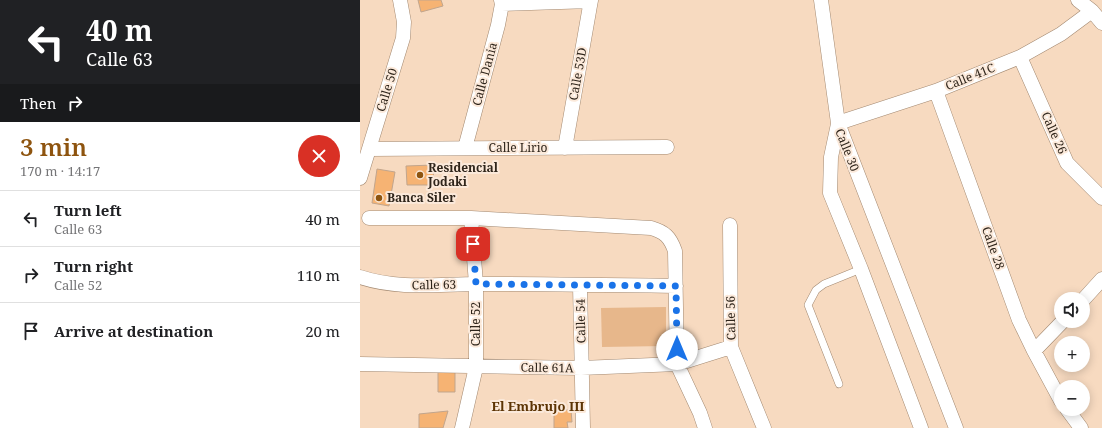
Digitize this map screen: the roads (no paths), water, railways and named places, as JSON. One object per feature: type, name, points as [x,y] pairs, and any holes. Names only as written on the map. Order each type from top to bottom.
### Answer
[{"type":"street","name":"Calle 50","points":[[360,178],[403,38],[404,22],[400,0]]},
{"type":"street","points":[[502,2],[591,0]]},
{"type":"street","name":"Calle 53D","points":[[566,148],[591,0]]},
{"type":"street","points":[[821,0],[838,124]]},
{"type":"street","points":[[1078,0],[1092,11],[1102,23]]},
{"type":"street","name":"Calle Dania","points":[[465,148],[498,25],[502,2]]},
{"type":"street","name":"Calle 41C","points":[[838,124],[936,91],[1020,57],[1061,34],[1092,11]]},
{"type":"street","name":"Calle 26","points":[[1020,57],[1067,163],[1102,198]]},
{"type":"street","name":"Calle 28","points":[[936,91],[1019,320],[1054,388]]},
{"type":"street","name":"Calle 30","points":[[838,124],[831,157],[830,193],[861,269],[921,428]]},
{"type":"street","name":"Calle 30","points":[[838,124],[956,428]]},
{"type":"street","name":"Calle Lirio","points":[[369,149],[667,147]]},
{"type":"street","points":[[369,218],[472,218],[651,228],[661,231],[668,236],[675,251],[677,364],[700,412],[705,428]]},
{"type":"street","name":"Calle 52","points":[[462,428],[476,367],[476,284],[472,218]]},
{"type":"street","name":"Calle 56","points":[[730,225],[731,346],[764,428]]},
{"type":"street","name":"Calle 63","points":[[360,277],[398,285],[428,286],[476,284],[676,286]]},
{"type":"street","points":[[1090,292],[1102,279]]},
{"type":"street","name":"Calle 54","points":[[580,285],[583,428]]},
{"type":"street","points":[[1034,351],[1056,328]]},
{"type":"street","name":"Calle 61A","points":[[360,364],[582,368],[677,364],[731,346]]},
{"type":"street","points":[[1072,416],[1081,428]]},
{"type":"lane","points":[[839,384],[808,304],[816,290],[824,284],[861,269]]},
{"type":"place","name":"Residencial Jodaki","points":[[420,175]]},
{"type":"place","name":"Banca Siler","points":[[379,198]]},
{"type":"district","name":"El Embrujo III","points":[[538,406]]}]
